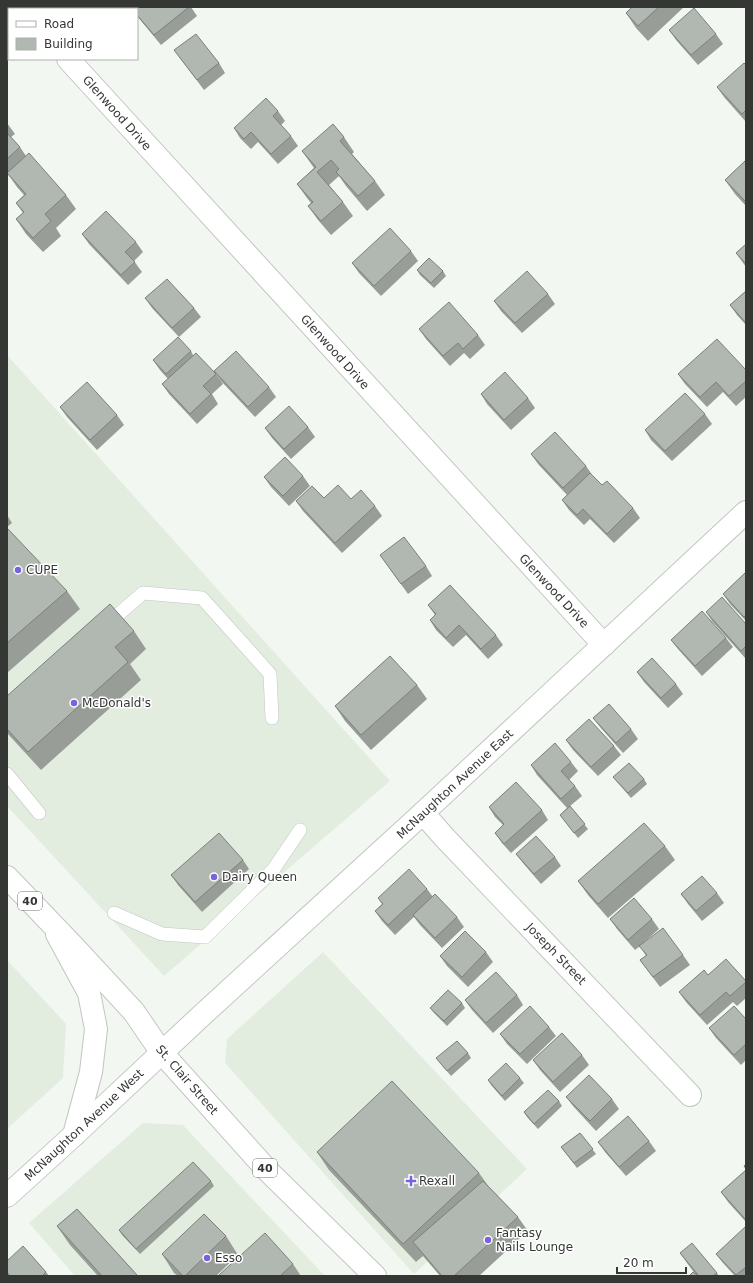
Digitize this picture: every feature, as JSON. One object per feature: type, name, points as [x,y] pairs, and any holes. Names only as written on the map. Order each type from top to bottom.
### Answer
[{"type":"main road","name":"Glenwood Drive","points":[[69,60],[604,645]]},
{"type":"main road","name":"McNaughton Avenue East","points":[[162,1053],[423,813],[746,512]]},
{"type":"main road","name":"Joseph Street","points":[[423,813],[449,843],[690,1094]]},
{"type":"main road","name":"St. Clair Street","points":[[7,877],[134,1012],[162,1053],[269,1172],[375,1276]]},
{"type":"main road","points":[[52,925],[89,993],[96,1029],[91,1072],[74,1136]]},
{"type":"main road","name":"McNaughton Avenue West","points":[[7,1196],[74,1136],[162,1053]]},
{"type":"lane","points":[[96,634],[143,593],[202,598],[270,674],[272,718]]},
{"type":"lane","points":[[7,774],[39,813]]},
{"type":"lane","points":[[114,914],[162,934],[205,937],[273,870],[300,830]]},
{"type":"shaded area","points":[[7,355],[390,781],[164,976],[7,806]]},
{"type":"shaded area","points":[[323,952],[527,1169],[414,1274],[225,1063],[227,1039]]},
{"type":"shaded area","points":[[7,960],[66,1024],[63,1078],[7,1129]]},
{"type":"shaded area","points":[[143,1123],[183,1125],[325,1276],[75,1276],[29,1223]]},
{"type":"building","points":[[189,7],[154,35],[138,16],[138,8],[132,8]]},
{"type":"building","points":[[632,7],[659,7],[638,26],[626,13]]},
{"type":"building","points":[[694,8],[716,34],[691,55],[669,30]]},
{"type":"building","points":[[196,34],[219,63],[197,80],[174,50]]},
{"type":"building","points":[[744,63],[746,65],[746,110],[742,114],[717,87]]},
{"type":"building","points":[[266,98],[278,111],[273,116],[291,136],[271,154],[251,132],[244,139],[234,128]]},
{"type":"building","points":[[333,124],[344,137],[340,141],[375,181],[358,196],[336,172],[339,169],[331,160],[317,172],[343,202],[321,221],[308,206],[313,202],[297,184],[316,167],[302,151]]},
{"type":"building","points":[[7,133],[20,147],[7,159]]},
{"type":"building","points":[[29,153],[66,195],[45,214],[51,221],[33,238],[16,219],[24,212],[16,203],[26,194],[7,173]]},
{"type":"building","points":[[746,160],[746,202],[725,180]]},
{"type":"building","points":[[106,211],[136,242],[125,252],[135,262],[121,275],[82,234]]},
{"type":"building","points":[[390,228],[411,251],[374,286],[352,263]]},
{"type":"building","points":[[746,244],[746,264],[736,253]]},
{"type":"building","points":[[429,258],[443,271],[431,283],[417,270]]},
{"type":"building","points":[[527,271],[548,294],[515,323],[494,301]]},
{"type":"building","points":[[167,279],[194,308],[172,328],[145,298]]},
{"type":"building","points":[[746,291],[746,323],[730,305]]},
{"type":"building","points":[[449,302],[478,335],[463,349],[458,343],[443,356],[419,329]]},
{"type":"building","points":[[178,337],[191,351],[166,374],[153,360]]},
{"type":"building","points":[[717,339],[746,370],[746,381],[729,396],[716,382],[700,397],[678,374]]},
{"type":"building","points":[[236,351],[269,387],[248,407],[214,371]]},
{"type":"building","points":[[196,353],[216,374],[203,386],[211,394],[190,414],[162,384]]},
{"type":"building","points":[[505,372],[528,398],[504,420],[481,394]]},
{"type":"building","points":[[87,382],[117,415],[90,440],[60,407]]},
{"type":"building","points":[[685,393],[705,414],[665,451],[645,430]]},
{"type":"building","points":[[289,406],[308,427],[284,449],[265,428]]},
{"type":"building","points":[[555,432],[586,466],[563,488],[531,454]]},
{"type":"building","points":[[285,457],[303,476],[283,496],[264,477]]},
{"type":"building","points":[[590,473],[602,485],[607,481],[633,508],[607,534],[583,509],[577,515],[562,500]]},
{"type":"building","points":[[338,485],[351,499],[361,490],[375,506],[335,543],[296,501],[312,486],[324,498]]},
{"type":"building","points":[[8,529],[67,591],[7,643],[7,530]]},
{"type":"building","points":[[404,537],[426,566],[401,584],[380,555]]},
{"type":"building","points":[[746,572],[746,615],[744,617],[723,594]]},
{"type":"building","points":[[450,585],[496,635],[481,649],[459,625],[446,638],[430,620],[436,614],[428,605]]},
{"type":"building","points":[[722,597],[746,624],[746,646],[741,651],[706,612]]},
{"type":"building","points":[[110,604],[134,631],[115,647],[128,662],[28,752],[7,729],[7,696]]},
{"type":"building","points":[[702,611],[726,638],[695,666],[671,640]]},
{"type":"building","points":[[390,656],[417,685],[361,735],[335,706]]},
{"type":"building","points":[[652,658],[676,684],[661,698],[637,672]]},
{"type":"building","points":[[609,704],[631,729],[616,743],[593,718]]},
{"type":"building","points":[[589,719],[614,746],[591,767],[566,740]]},
{"type":"building","points":[[555,743],[571,762],[561,771],[575,786],[561,799],[531,765]]},
{"type":"building","points":[[629,763],[644,779],[628,793],[613,777]]},
{"type":"building","points":[[516,782],[542,810],[504,844],[495,833],[504,824],[489,807]]},
{"type":"building","points":[[570,806],[585,824],[574,833],[560,815]]},
{"type":"building","points":[[644,823],[665,846],[598,904],[578,881]]},
{"type":"building","name":"Dairy Queen","points":[[219,833],[243,860],[195,902],[171,875]]},
{"type":"building","points":[[536,836],[555,857],[534,874],[516,854]]},
{"type":"building","points":[[409,869],[427,889],[388,925],[375,911],[383,904],[378,898]]},
{"type":"building","points":[[702,876],[717,893],[696,911],[681,894]]},
{"type":"building","points":[[435,894],[457,917],[435,938],[413,915]]},
{"type":"building","points":[[634,898],[652,919],[628,940],[610,919]]},
{"type":"building","points":[[663,928],[683,955],[653,977],[640,960],[647,955],[639,946]]},
{"type":"building","points":[[465,931],[486,952],[462,977],[440,956]]},
{"type":"building","points":[[726,959],[746,982],[730,996],[726,992],[700,1015],[679,992],[704,970],[708,975]]},
{"type":"building","points":[[496,972],[517,995],[486,1023],[465,1000]]},
{"type":"building","points":[[448,990],[462,1003],[444,1021],[430,1008]]},
{"type":"building","points":[[530,1006],[549,1027],[520,1054],[500,1034]]},
{"type":"building","points":[[734,1006],[746,1019],[746,1044],[734,1055],[709,1028]]},
{"type":"building","points":[[562,1033],[582,1055],[553,1082],[533,1060]]},
{"type":"building","points":[[457,1041],[468,1053],[447,1071],[436,1058]]},
{"type":"building","points":[[506,1063],[520,1078],[502,1096],[488,1080]]},
{"type":"building","points":[[589,1075],[612,1099],[590,1121],[566,1097]]},
{"type":"building","name":"Rexall","points":[[392,1081],[479,1173],[403,1244],[317,1152]]},
{"type":"building","points":[[548,1090],[559,1101],[534,1124],[524,1112]]},
{"type":"building","points":[[628,1116],[649,1141],[619,1167],[598,1142]]},
{"type":"building","points":[[580,1133],[593,1149],[574,1163],[561,1147]]},
{"type":"building","points":[[193,1162],[211,1181],[136,1249],[119,1230]]},
{"type":"building","points":[[746,1170],[746,1220],[721,1192]]},
{"type":"building","points":[[483,1181],[518,1217],[454,1276],[442,1276],[413,1242]]},
{"type":"building","points":[[77,1209],[137,1276],[102,1276],[57,1226]]},
{"type":"building","points":[[204,1214],[226,1236],[185,1276],[183,1276],[162,1254]]},
{"type":"building","points":[[745,1227],[746,1267],[736,1275],[716,1254]]},
{"type":"building","points":[[265,1233],[293,1264],[280,1276],[218,1276]]},
{"type":"building","points":[[692,1243],[717,1273],[713,1276],[699,1276],[680,1253]]},
{"type":"building","points":[[23,1246],[46,1272],[42,1276],[10,1276],[7,1272],[7,1261]]},
{"type":"building","points":[[693,1272],[698,1276],[689,1276]]},
{"type":"place","name":"CUPE","points":[[18,570]]},
{"type":"place","name":"McDonald's","points":[[74,703]]},
{"type":"place","name":"Dairy Queen","points":[[214,877]]},
{"type":"place","name":"Rexall","points":[[411,1181]]},
{"type":"place","name":"Fantasy Nails Lounge","points":[[488,1240]]},
{"type":"place","name":"Esso","points":[[207,1258]]}]
